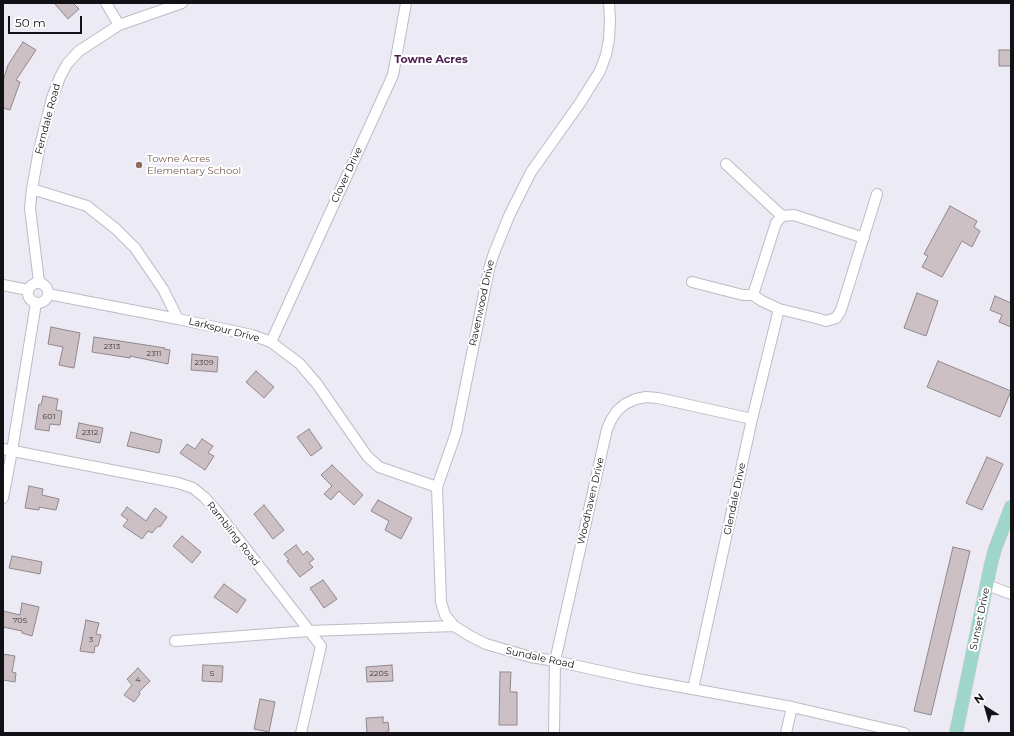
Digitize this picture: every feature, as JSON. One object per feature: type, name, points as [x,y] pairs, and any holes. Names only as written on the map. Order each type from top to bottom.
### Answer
[{"type":"main road","name":"Sunset Drive","points":[[956,733],[995,549],[1011,507]]},
{"type":"street","points":[[106,3],[118,25]]},
{"type":"street","name":"Ferndale Road","points":[[39,282],[30,208],[39,150],[52,98],[60,77],[67,64],[79,51],[118,25],[182,3]]},
{"type":"street","name":"Clover Drive","points":[[271,342],[393,76],[406,3]]},
{"type":"street","name":"Ravenwood Drive","points":[[454,626],[445,615],[441,602],[437,487],[456,433],[483,294],[494,252],[508,216],[531,172],[600,72],[609,39],[609,3]]},
{"type":"street","points":[[726,164],[782,216]]},
{"type":"street","points":[[32,189],[87,206],[116,229],[139,254],[163,289],[178,319]]},
{"type":"street","points":[[692,282],[743,295],[753,295],[779,309],[826,321],[836,318],[841,310],[877,194]]},
{"type":"street","points":[[753,295],[776,223],[782,216],[794,215],[864,238]]},
{"type":"street","points":[[39,282],[45,285],[48,294],[47,298],[42,302],[36,303],[33,302],[28,296],[28,290],[32,284],[39,282]]},
{"type":"street","points":[[3,285],[28,290]]},
{"type":"street","name":"Larkspur Drive","points":[[48,294],[178,319],[252,335],[271,342],[300,364],[313,379],[367,456],[379,467],[437,487]]},
{"type":"street","points":[[3,498],[8,450],[36,303]]},
{"type":"street","name":"Glendale Drive","points":[[693,689],[752,419],[779,309]]},
{"type":"street","name":"Woodhaven Drive","points":[[554,733],[555,661],[607,429],[617,411],[636,399],[646,397],[658,398],[752,419]]},
{"type":"street","name":"Rambling Road","points":[[8,450],[178,482],[193,488],[204,497],[215,509],[321,646],[301,733]]},
{"type":"street","points":[[987,585],[1011,594]]},
{"type":"street","points":[[175,641],[309,631],[454,626]]},
{"type":"street","name":"Sundale Road","points":[[454,626],[486,644],[531,657],[638,679],[792,707],[904,733]]},
{"type":"street","points":[[786,733],[792,707]]},
{"type":"building","points":[[54,3],[73,3],[79,9],[68,19]]},
{"type":"building","points":[[23,42],[36,50],[16,80],[20,82],[10,110],[3,108],[3,81],[8,65]]},
{"type":"building","points":[[999,50],[1011,50],[1011,66],[999,66]]},
{"type":"building","points":[[950,206],[977,221],[974,227],[980,231],[972,247],[962,241],[942,277],[922,267],[928,256],[924,254]]},
{"type":"building","points":[[917,293],[938,301],[926,336],[904,328]]},
{"type":"building","points":[[995,296],[1011,303],[1011,327],[999,322],[1002,315],[990,310]]},
{"type":"building","points":[[51,327],[80,333],[74,368],[59,365],[63,347],[48,344]]},
{"type":"building","points":[[94,337],[165,348],[164,349],[170,350],[168,364],[130,356],[130,358],[92,352]]},
{"type":"building","points":[[192,354],[218,357],[217,372],[191,370]]},
{"type":"building","points":[[938,361],[1011,391],[1000,417],[927,387]]},
{"type":"building","points":[[256,371],[274,387],[264,398],[246,382]]},
{"type":"building","points":[[43,396],[58,399],[56,410],[62,411],[60,425],[50,424],[49,431],[35,429],[39,404],[41,405]]},
{"type":"building","points":[[79,423],[103,428],[100,443],[76,438]]},
{"type":"building","points":[[309,429],[322,448],[311,456],[297,437]]},
{"type":"building","points":[[131,432],[162,440],[159,453],[127,446]]},
{"type":"building","points":[[202,439],[213,446],[208,453],[214,456],[205,470],[180,453],[187,444],[195,449]]},
{"type":"building","points":[[987,457],[1003,464],[982,510],[966,503]]},
{"type":"building","points":[[332,465],[363,495],[354,505],[339,491],[331,500],[324,494],[332,486],[321,475]]},
{"type":"building","points":[[29,486],[43,489],[42,495],[59,499],[56,510],[39,507],[39,510],[25,508]]},
{"type":"building","points":[[378,500],[412,518],[401,539],[385,530],[389,521],[371,511]]},
{"type":"building","points":[[264,505],[284,530],[273,539],[254,514]]},
{"type":"building","points":[[127,507],[146,521],[155,508],[167,517],[160,527],[158,526],[152,533],[148,531],[142,539],[123,526],[128,520],[121,515]]},
{"type":"building","points":[[182,536],[201,552],[192,563],[173,546]]},
{"type":"building","points":[[296,545],[303,555],[307,551],[314,559],[309,563],[313,567],[300,577],[287,561],[289,560],[284,554]]},
{"type":"building","points":[[953,547],[970,551],[931,715],[914,711]]},
{"type":"building","points":[[12,556],[42,562],[40,574],[9,568]]},
{"type":"building","points":[[323,580],[337,599],[324,608],[310,588]]},
{"type":"building","points":[[224,584],[246,600],[237,613],[214,597]]},
{"type":"building","points":[[22,603],[39,607],[32,636],[22,633],[22,631],[3,627],[3,611],[20,615]]},
{"type":"building","points":[[86,620],[99,623],[96,634],[101,635],[98,646],[95,646],[94,653],[80,651]]},
{"type":"building","points":[[3,654],[15,656],[12,672],[16,673],[15,682],[3,680]]},
{"type":"building","points":[[203,665],[223,666],[222,682],[202,681]]},
{"type":"building","points":[[392,665],[393,681],[367,682],[366,667]]},
{"type":"building","points":[[138,668],[150,681],[139,692],[140,694],[134,702],[124,695],[132,685],[127,679]]},
{"type":"building","points":[[500,672],[511,672],[510,692],[517,692],[517,725],[499,725]]},
{"type":"building","points":[[260,699],[275,702],[269,732],[254,729]]},
{"type":"building","points":[[383,717],[383,723],[388,722],[389,731],[387,731],[387,733],[367,733],[366,718]]},
{"type":"place","name":"Towne Acres Elementary School","points":[[139,165]]},
{"type":"district","name":"Towne Acres","points":[[431,60]]}]
